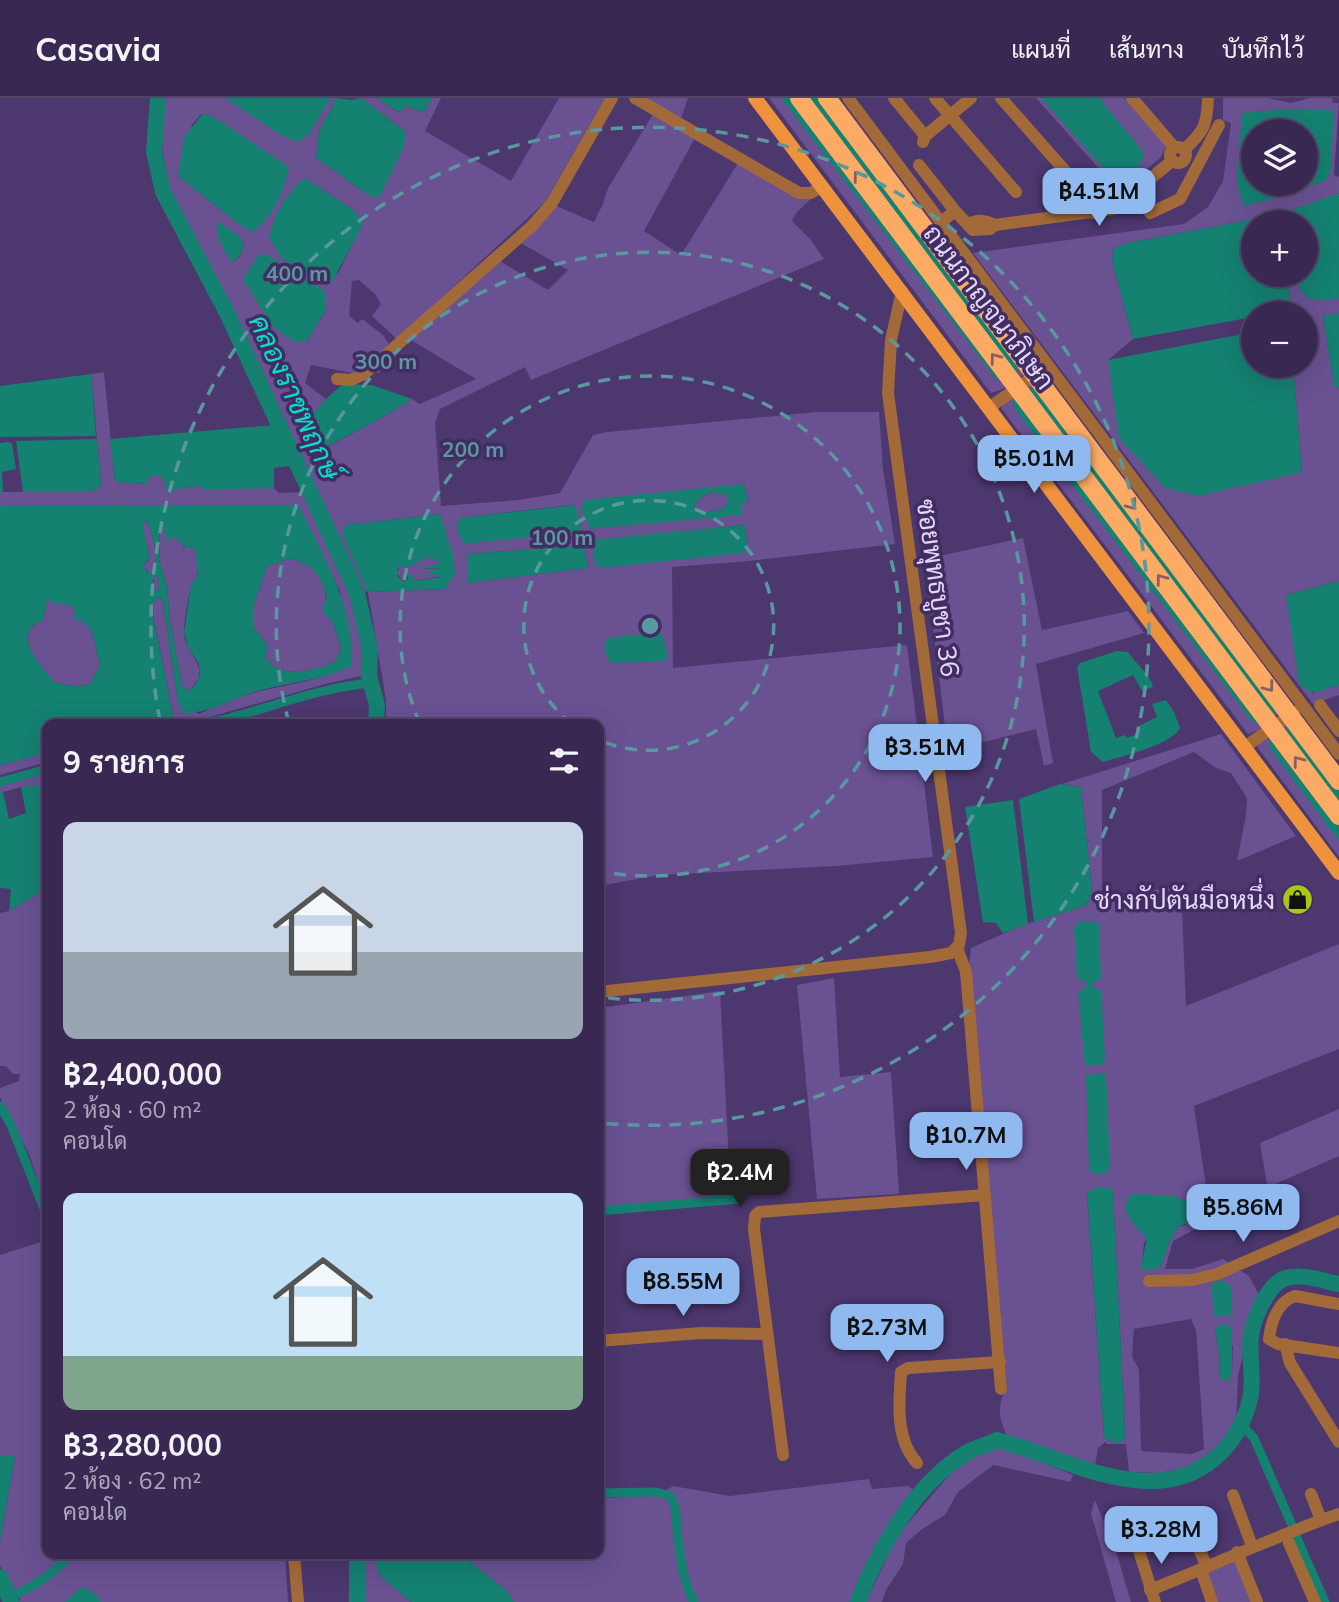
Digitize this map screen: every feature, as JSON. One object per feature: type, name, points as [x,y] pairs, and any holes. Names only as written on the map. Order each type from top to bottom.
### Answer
[{"type":"highway","name":"ถนนกาญจนาภิเษก","points":[[799,98],[1339,816]]},
{"type":"highway","name":"ถนนกาญจนาภิเษก","points":[[827,98],[1339,781]]},
{"type":"main road","points":[[755,98],[1339,873]]},
{"type":"street","points":[[337,379],[351,380],[364,374],[532,226],[552,203],[612,98]]},
{"type":"street","points":[[635,98],[799,193],[811,193],[822,186]]},
{"type":"street","points":[[848,98],[1339,754]]},
{"type":"street","points":[[894,98],[923,142]]},
{"type":"street","points":[[935,98],[1016,192]]},
{"type":"street","points":[[910,179],[919,165],[923,142],[971,98]]},
{"type":"street","points":[[1001,98],[1088,197],[1092,203],[1092,212]]},
{"type":"street","points":[[1132,98],[1179,154],[1196,169]]},
{"type":"street","points":[[919,165],[968,225],[973,221],[989,221],[995,225],[1113,209],[1121,205],[1204,129],[1208,98]]},
{"type":"street","points":[[1150,213],[1180,199],[1219,125]]},
{"type":"street","points":[[941,222],[956,211]]},
{"type":"street","name":"ซอยพุทธบูชา 36","points":[[902,291],[891,340],[888,393],[961,933],[957,948],[966,972],[1001,1389]]},
{"type":"street","points":[[990,407],[1049,367]]},
{"type":"street","points":[[1320,705],[1339,730]]},
{"type":"street","points":[[1245,747],[1303,706]]},
{"type":"street","points":[[604,991],[929,957],[951,953],[957,948]]},
{"type":"street","points":[[783,1455],[753,1220],[759,1212],[985,1195]]},
{"type":"street","points":[[1149,1281],[1192,1280],[1217,1274],[1339,1221]]},
{"type":"street","points":[[1339,1304],[1296,1297],[1287,1300],[1275,1316],[1269,1339],[1273,1342],[1339,1353]]},
{"type":"street","points":[[604,1341],[701,1333],[767,1334]]},
{"type":"street","points":[[1285,1344],[1290,1363],[1339,1442]]},
{"type":"street","points":[[917,1463],[905,1445],[899,1415],[901,1372],[908,1368],[1000,1362]]},
{"type":"street","points":[[1311,1494],[1321,1520]]},
{"type":"street","points":[[1233,1495],[1252,1546]]},
{"type":"street","points":[[1136,1541],[1153,1596],[1237,1552],[1339,1514]]},
{"type":"street","points":[[1186,1519],[1204,1568],[1212,1602]]},
{"type":"street","points":[[1289,1543],[1315,1602]]},
{"type":"street","points":[[1237,1552],[1257,1602]]},
{"type":"street","points":[[294,1559],[299,1602]]},
{"type":"shaded area","points":[[165,98],[225,98],[260,120],[309,134],[329,98],[337,98],[319,131],[316,158],[364,192],[406,132],[361,98],[376,98],[400,113],[403,106],[424,112],[432,98],[441,98],[425,131],[511,181],[559,98],[605,98],[546,201],[397,339],[372,316],[381,304],[375,294],[359,280],[352,281],[349,316],[358,323],[362,319],[383,335],[389,344],[357,374],[311,365],[305,383],[326,399],[308,421],[321,450],[412,399],[420,404],[476,379],[409,339],[498,260],[548,290],[568,270],[519,242],[554,205],[594,222],[607,190],[653,114],[695,138],[644,231],[681,255],[738,163],[817,193],[796,213],[792,221],[811,240],[824,259],[531,380],[525,367],[440,409],[435,423],[441,506],[519,500],[560,493],[593,435],[816,412],[879,412],[883,469],[895,544],[672,567],[673,668],[907,645],[933,857],[836,866],[659,875],[604,885],[604,719],[386,719],[386,700],[368,592],[360,590],[278,405],[171,197],[162,148]],"holes":[[[201,114],[214,117],[236,222],[178,176],[192,125]],[[305,178],[352,209],[363,221],[338,274]],[[221,244],[244,245],[240,256],[233,262]],[[265,254],[326,293],[326,310],[307,341]],[[744,484],[748,499],[741,505],[741,515],[581,509]],[[575,505],[582,531],[460,518]],[[440,514],[445,589],[368,592],[346,525]],[[745,525],[748,547],[592,541]],[[583,537],[588,568],[467,583],[467,554],[573,546]]]},
{"type":"shaded area","points":[[225,98],[329,100],[309,134],[297,142],[281,135]]},
{"type":"shaded area","points":[[337,98],[361,98],[406,132],[404,146],[380,196],[372,197],[316,158],[319,131]]},
{"type":"shaded area","points":[[376,98],[432,98],[424,112],[404,106],[401,113]]},
{"type":"shaded area","points":[[642,98],[688,98],[681,118]]},
{"type":"shaded area","points":[[769,98],[839,98],[1036,363],[1010,385],[991,393]]},
{"type":"shaded area","points":[[781,98],[834,98],[1023,365],[1006,381],[997,380]]},
{"type":"shaded area","points":[[1036,98],[1124,98],[1166,146],[1161,157],[1120,192]]},
{"type":"shaded area","points":[[1041,98],[1099,98],[1144,153],[1138,166],[1120,181],[1109,175]]},
{"type":"shaded area","points":[[1223,98],[1268,98],[1291,103],[1310,98],[1332,98],[1333,103],[1339,103],[1334,174],[1339,176],[1339,193],[1292,210],[1241,210],[1241,221],[1114,248],[1112,261],[1133,339],[1108,360],[1302,472],[1294,378],[1318,378],[1318,301],[1291,301],[1288,287],[1299,287],[1310,299],[1339,298],[1339,313],[1323,317],[1334,385],[1339,389],[1339,581],[1286,595],[1312,693],[1339,685],[1339,695],[1313,704],[973,253],[1184,224],[1208,207],[1223,181],[1231,123],[1223,120]]},
{"type":"shaded area","points":[[1285,109],[1334,110],[1331,169],[1326,180],[1318,183],[1318,119],[1242,119],[1242,113]]},
{"type":"shaded area","points":[[202,114],[214,117],[289,167],[276,204],[266,220],[251,232],[178,176],[184,138]]},
{"type":"shaded area","points":[[1241,127],[1241,196],[1282,196],[1244,206],[1237,184]]},
{"type":"shaded area","points":[[305,178],[352,209],[363,221],[332,282],[324,282],[282,259],[269,237],[282,204]]},
{"type":"shaded area","points":[[1339,193],[1339,298],[1316,300],[1301,291],[1299,287],[1318,287],[1318,210],[1291,210]]},
{"type":"shaded area","points":[[217,221],[236,234],[243,244],[239,256],[232,263],[219,238]]},
{"type":"shaded area","points":[[1241,221],[1241,287],[1288,287],[1291,301],[1241,301],[1241,319],[1133,339],[1112,261],[1114,248]]},
{"type":"shaded area","points":[[266,254],[326,292],[326,310],[307,341],[294,342],[272,326],[243,279],[257,257]]},
{"type":"shaded area","points":[[1339,313],[1339,389],[1334,386],[1323,316]]},
{"type":"shaded area","points":[[1241,334],[1241,378],[1294,378],[1302,472],[1198,496],[1165,488],[1119,438],[1108,360]]},
{"type":"shaded area","points":[[104,372],[115,482],[146,484],[149,477],[156,474],[164,479],[167,490],[199,486],[274,488],[279,493],[305,492],[348,586],[367,662],[361,676],[203,719],[164,719],[173,715],[153,614],[154,602],[158,597],[163,601],[178,702],[199,714],[241,696],[317,678],[351,665],[340,591],[298,506],[0,506],[0,492],[87,492],[98,489],[101,482],[91,374]]},
{"type":"shaded area","points":[[91,374],[96,436],[0,437],[0,386]]},
{"type":"shaded area","points":[[1045,374],[1291,703],[1259,730],[1248,734],[1001,408],[1007,398]]},
{"type":"shaded area","points":[[1044,381],[1285,701],[1267,719],[1253,723],[1017,412],[1012,402]]},
{"type":"shaded area","points":[[343,384],[372,385],[412,399],[320,450],[308,420]]},
{"type":"shaded area","points":[[275,425],[290,466],[274,468],[274,488],[205,490],[199,486],[167,491],[164,479],[156,475],[149,477],[147,484],[115,482],[110,439]]},
{"type":"shaded area","points":[[97,439],[101,483],[98,489],[87,492],[23,492],[16,441]]},
{"type":"shaded area","points":[[0,443],[12,443],[16,469],[2,472],[3,492],[0,492]]},
{"type":"shaded area","points":[[744,484],[748,500],[741,505],[741,515],[590,529],[581,509],[584,500]],"holes":[[[711,492],[727,495],[727,504],[723,509],[703,513],[696,511],[694,507],[699,499]]]},
{"type":"shaded area","points":[[712,492],[727,495],[727,504],[723,509],[703,513],[696,511],[694,507],[699,499]]},
{"type":"shaded area","points":[[575,503],[582,531],[464,544],[457,530],[459,518]]},
{"type":"shaded area","points":[[298,505],[327,562],[343,604],[349,625],[351,666],[314,679],[251,693],[209,709],[183,713],[178,702],[163,601],[158,597],[154,602],[153,615],[173,716],[165,719],[42,719],[42,754],[0,765],[0,506]],"holes":[[[143,519],[150,529],[155,545],[155,574],[159,581],[159,589],[156,591],[153,587],[153,573],[147,572],[144,565],[150,559]],[[161,524],[168,541],[174,537],[185,546],[181,552],[190,546],[195,549],[198,575],[191,585],[184,632],[188,648],[199,664],[200,674],[189,691],[182,686],[170,621],[167,587],[160,563]],[[289,559],[310,567],[319,577],[327,598],[322,608],[333,622],[341,649],[335,662],[315,669],[284,671],[276,668],[265,658],[268,646],[254,628],[254,604],[267,566]],[[48,597],[50,602],[72,607],[74,620],[83,621],[92,631],[100,666],[89,685],[55,683],[31,650],[29,633],[33,626],[43,620]]]},
{"type":"shaded area","points":[[440,514],[453,555],[455,574],[445,589],[368,592],[342,534],[346,525]],"holes":[[[428,557],[442,562],[419,569],[439,568],[429,572],[429,575],[440,577],[414,581],[413,576],[408,575],[404,582],[397,576],[398,566],[408,567]]]},
{"type":"shaded area","points":[[143,519],[155,545],[155,574],[159,581],[159,589],[156,591],[153,587],[154,580],[143,565],[150,559]]},
{"type":"shaded area","points":[[162,523],[185,545],[182,550],[190,546],[195,549],[198,563],[198,573],[191,586],[184,630],[186,643],[199,669],[196,682],[189,691],[182,686],[170,621],[167,587],[160,563],[159,527]]},
{"type":"shaded area","points":[[745,525],[748,547],[743,553],[601,568],[595,564],[592,540]]},
{"type":"shaded area","points":[[583,536],[588,568],[467,583],[467,554],[572,546]]},
{"type":"shaded area","points":[[1023,538],[1042,630],[1128,611],[1144,633],[1036,664],[1053,763],[1044,766],[1036,729],[948,751],[925,559]]},
{"type":"shaded area","points":[[428,556],[443,562],[423,569],[444,568],[435,574],[441,576],[414,581],[408,575],[404,582],[396,573],[398,566],[408,567]]},
{"type":"shaded area","points":[[289,559],[309,566],[321,578],[326,596],[326,616],[333,622],[341,649],[335,662],[329,665],[284,671],[265,658],[268,646],[254,628],[254,604],[267,566]]},
{"type":"shaded area","points":[[1339,581],[1339,685],[1322,691],[1308,691],[1299,683],[1286,595]]},
{"type":"shaded area","points":[[48,597],[58,603],[68,603],[92,631],[100,666],[89,685],[55,683],[31,650],[29,633],[33,626],[43,620]]},
{"type":"shaded area","points":[[661,632],[667,652],[666,661],[612,663],[606,655],[604,644],[608,638]]},
{"type":"shaded area","points":[[1117,651],[1128,652],[1146,673],[1153,687],[1142,691],[1133,675],[1098,691],[1116,738],[1125,735],[1127,738],[1139,733],[1137,727],[1157,717],[1152,704],[1166,700],[1180,728],[1156,745],[1103,762],[1091,752],[1077,667],[1080,663]]},
{"type":"shaded area","points":[[1299,715],[1339,766],[1339,857],[1258,748],[1258,744]]},
{"type":"shaded area","points":[[1300,721],[1339,773],[1339,841],[1268,746],[1273,737]]},
{"type":"shaded area","points":[[1221,734],[1296,836],[1237,861],[1247,798],[1231,773],[1216,768],[1194,752],[1102,790],[1102,898],[1181,886],[1186,1006],[1339,944],[1339,1049],[1194,1106],[1208,1200],[1201,1226],[1173,1241],[1165,1269],[1192,1269],[1223,1259],[1249,1276],[1259,1295],[1238,1375],[1236,1428],[1224,1446],[1192,1467],[1159,1473],[1129,1472],[1126,1444],[1105,1442],[1098,1448],[1095,1466],[1007,1436],[1000,1417],[1000,1405],[1007,1387],[969,964],[971,948],[1018,927],[1087,905],[1092,890],[1081,787],[1062,784]],"holes":[[[1095,1188],[1113,1192],[1125,1433],[1124,1441],[1119,1442],[1104,1437],[1087,1193]],[[1175,1196],[1183,1201],[1186,1225],[1178,1227],[1161,1266],[1141,1270],[1144,1243]],[[1191,1319],[1196,1330],[1204,1449],[1192,1454],[1141,1451],[1139,1370],[1132,1356],[1134,1329]],[[1215,1329],[1233,1346],[1232,1373],[1228,1381],[1219,1377],[1220,1360]]]},
{"type":"shaded area","points":[[42,754],[42,763],[0,775],[0,765]]},
{"type":"shaded area","points":[[42,775],[42,785],[0,793],[0,784]]},
{"type":"shaded area","points":[[1060,784],[1081,787],[1092,890],[1087,905],[1034,922],[1019,799]]},
{"type":"shaded area","points":[[42,785],[42,891],[9,911],[11,889],[0,888],[0,793],[3,792],[9,819],[26,813],[21,787]]},
{"type":"shaded area","points":[[1013,800],[1028,924],[1003,933],[996,923],[983,922],[965,807]]},
{"type":"shaded area","points":[[42,891],[42,1193],[29,1154],[0,1097],[0,1088],[19,1081],[20,1074],[13,1074],[6,1066],[0,1066],[0,913],[9,911]]},
{"type":"shaded area","points":[[1080,921],[1099,923],[1101,979],[1093,982],[1093,986],[1096,990],[1101,990],[1105,1060],[1101,1065],[1085,1065],[1078,992],[1087,987],[1086,982],[1077,979],[1074,928]]},
{"type":"shaded area","points":[[834,978],[840,1077],[891,1072],[899,1194],[817,1199],[797,985]]},
{"type":"shaded area","points":[[720,991],[731,1199],[605,1207],[606,1007]]},
{"type":"shaded area","points":[[1106,1073],[1110,1168],[1104,1174],[1093,1174],[1089,1170],[1086,1075]]},
{"type":"shaded area","points":[[1339,1109],[1339,1156],[1271,1186],[1267,1184],[1260,1143]]},
{"type":"shaded area","points":[[1095,1188],[1110,1188],[1113,1192],[1125,1433],[1124,1441],[1119,1442],[1104,1437],[1087,1192]]},
{"type":"shaded area","points":[[1130,1195],[1175,1196],[1183,1201],[1191,1198],[1195,1201],[1196,1219],[1178,1227],[1161,1266],[1152,1270],[1140,1270],[1147,1238],[1130,1218],[1126,1207]]},
{"type":"shaded area","points":[[42,1242],[42,1559],[285,1559],[288,1602],[19,1602],[20,1599],[0,1566],[0,1541],[15,1456],[0,1456],[0,1255]]},
{"type":"shaded area","points":[[1222,1280],[1231,1287],[1231,1316],[1214,1315],[1211,1284]]},
{"type":"shaded area","points":[[1222,1324],[1232,1327],[1232,1373],[1228,1382],[1219,1377],[1220,1360],[1215,1329]]},
{"type":"shaded area","points":[[990,1448],[1009,1449],[1073,1475],[1070,1482],[993,1465],[958,1492],[945,1515],[906,1543],[903,1564],[886,1590],[882,1602],[866,1602],[897,1536],[956,1467]]},
{"type":"shaded area","points":[[0,1456],[15,1456],[0,1541]]},
{"type":"shaded area","points":[[869,1479],[872,1489],[908,1486],[919,1493],[887,1528],[863,1572],[851,1602],[514,1602],[506,1590],[466,1559],[604,1559],[604,1498],[657,1496],[673,1486],[730,1496]]},
{"type":"shaded area","points":[[1095,1500],[1116,1551],[1131,1602],[1116,1602],[1091,1513]]},
{"type":"shaded area","points":[[361,1559],[375,1559],[380,1576],[411,1602],[363,1602]]},
{"type":"shaded area","points":[[375,1559],[466,1559],[506,1590],[514,1602],[411,1602],[380,1576]]},
{"type":"shaded area","points":[[1235,1560],[1253,1602],[1217,1602],[1207,1572]]},
{"type":"shaded area","points":[[80,1588],[92,1592],[101,1602],[65,1602]]},
{"type":"waterway","name":"คลองราชพฤกษ์","points":[[158,98],[154,152],[163,192],[226,311],[357,593],[370,650],[369,676],[377,705],[376,719]]},
{"type":"waterway","points":[[226,719],[308,695],[371,683]]},
{"type":"waterway","points":[[0,782],[42,770]]},
{"type":"waterway","points":[[0,1106],[11,1125],[42,1203]]},
{"type":"waterway","points":[[604,1210],[740,1199]]},
{"type":"waterway","points":[[858,1602],[876,1561],[915,1499],[931,1481],[966,1453],[997,1440],[1089,1471],[1146,1481],[1183,1476],[1213,1460],[1226,1447],[1244,1417],[1251,1391],[1251,1335],[1259,1311],[1273,1287],[1279,1281],[1293,1277],[1339,1284]]},
{"type":"waterway","points":[[1241,1424],[1254,1438],[1291,1523]]},
{"type":"waterway","points":[[604,1493],[656,1492],[670,1496],[676,1512],[684,1576],[694,1602]]},
{"type":"waterway","points":[[1296,1536],[1325,1602]]},
{"type":"waterway","points":[[10,1597],[43,1579],[66,1559]]},
{"type":"waterway","name":"คลองราชพฤกษ์","points":[[357,1559],[357,1602]]},
{"type":"waterway","name":"คลองราชพฤกษ์","points":[[0,1577],[11,1602]]},
{"type":"place","name":"ช่างกัปตันมือหนึ่ง","points":[[1298,900]]}]
